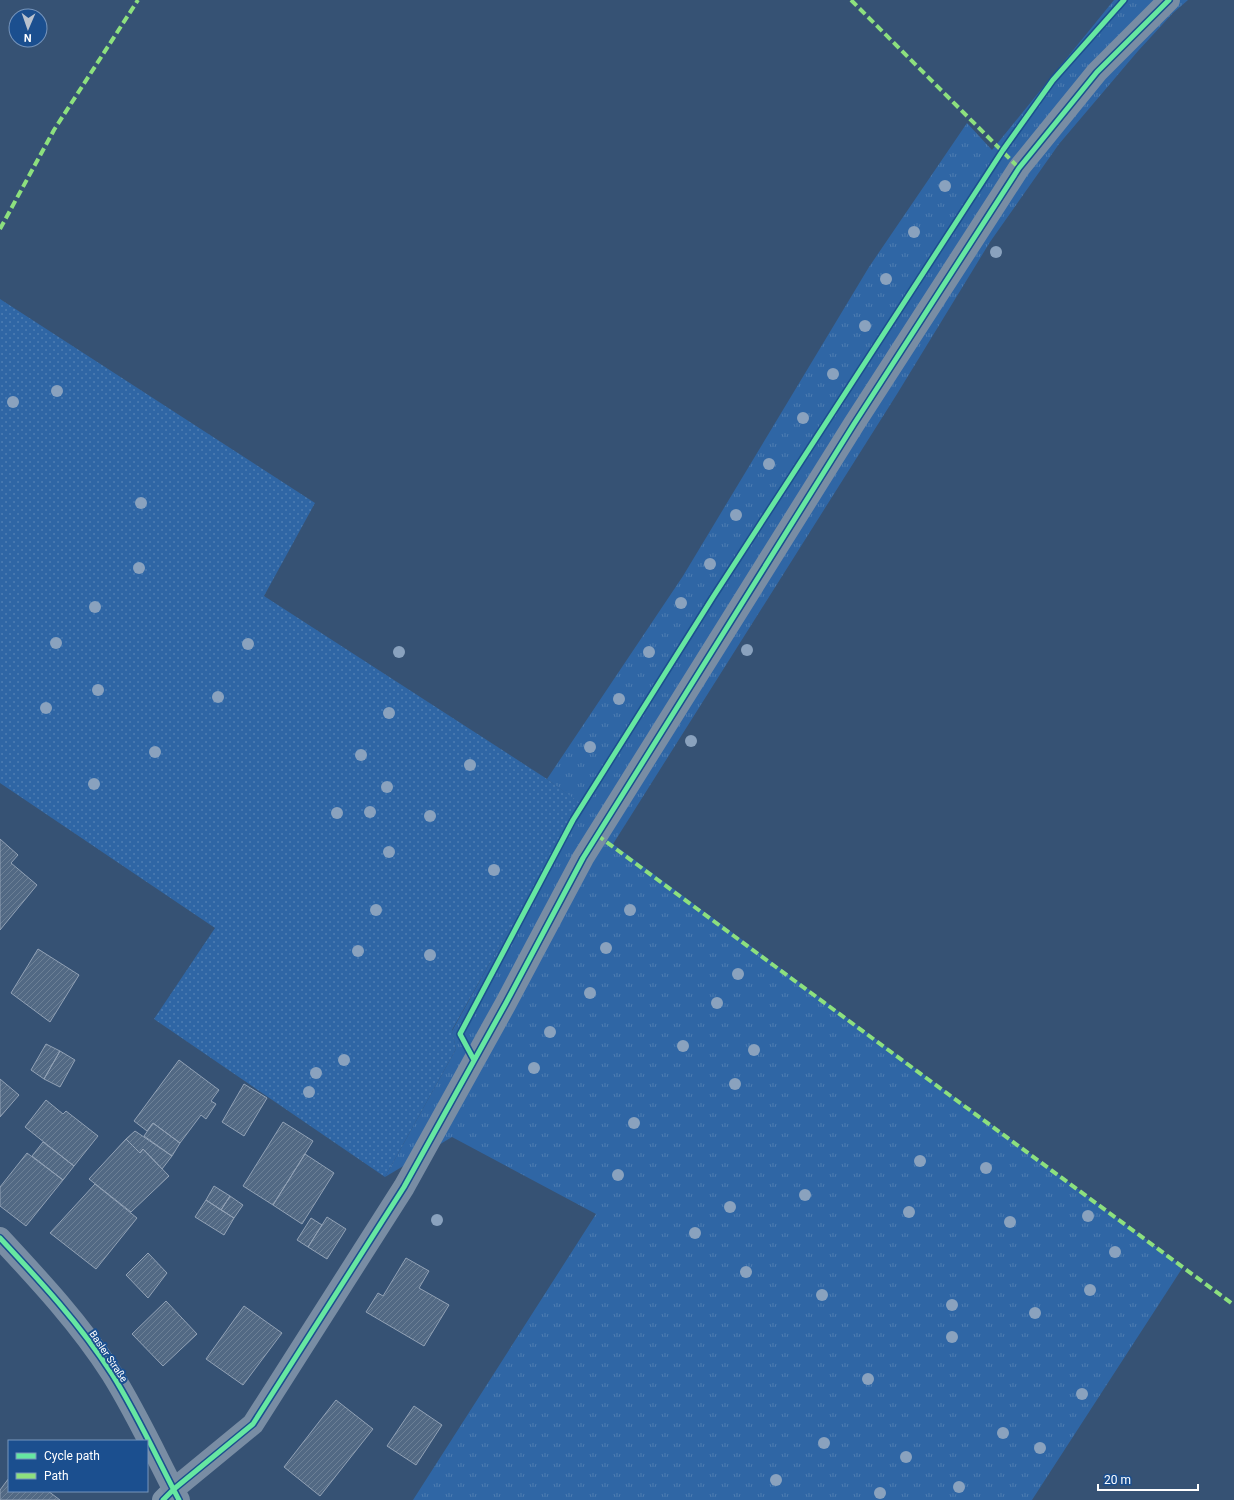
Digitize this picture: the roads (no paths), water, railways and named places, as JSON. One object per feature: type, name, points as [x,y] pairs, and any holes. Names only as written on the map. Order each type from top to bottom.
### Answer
[{"type":"street","points":[[172,1496],[253,1424],[262,1410],[404,1187],[506,1003],[583,858],[854,424],[1019,168],[1097,72],[1169,0]]},
{"type":"street","name":"Basler Straße","points":[[0,1238],[57,1299],[112,1374],[138,1420],[147,1440]]},
{"type":"street","name":"Basler Straße","points":[[148,1442],[172,1496]]}]
